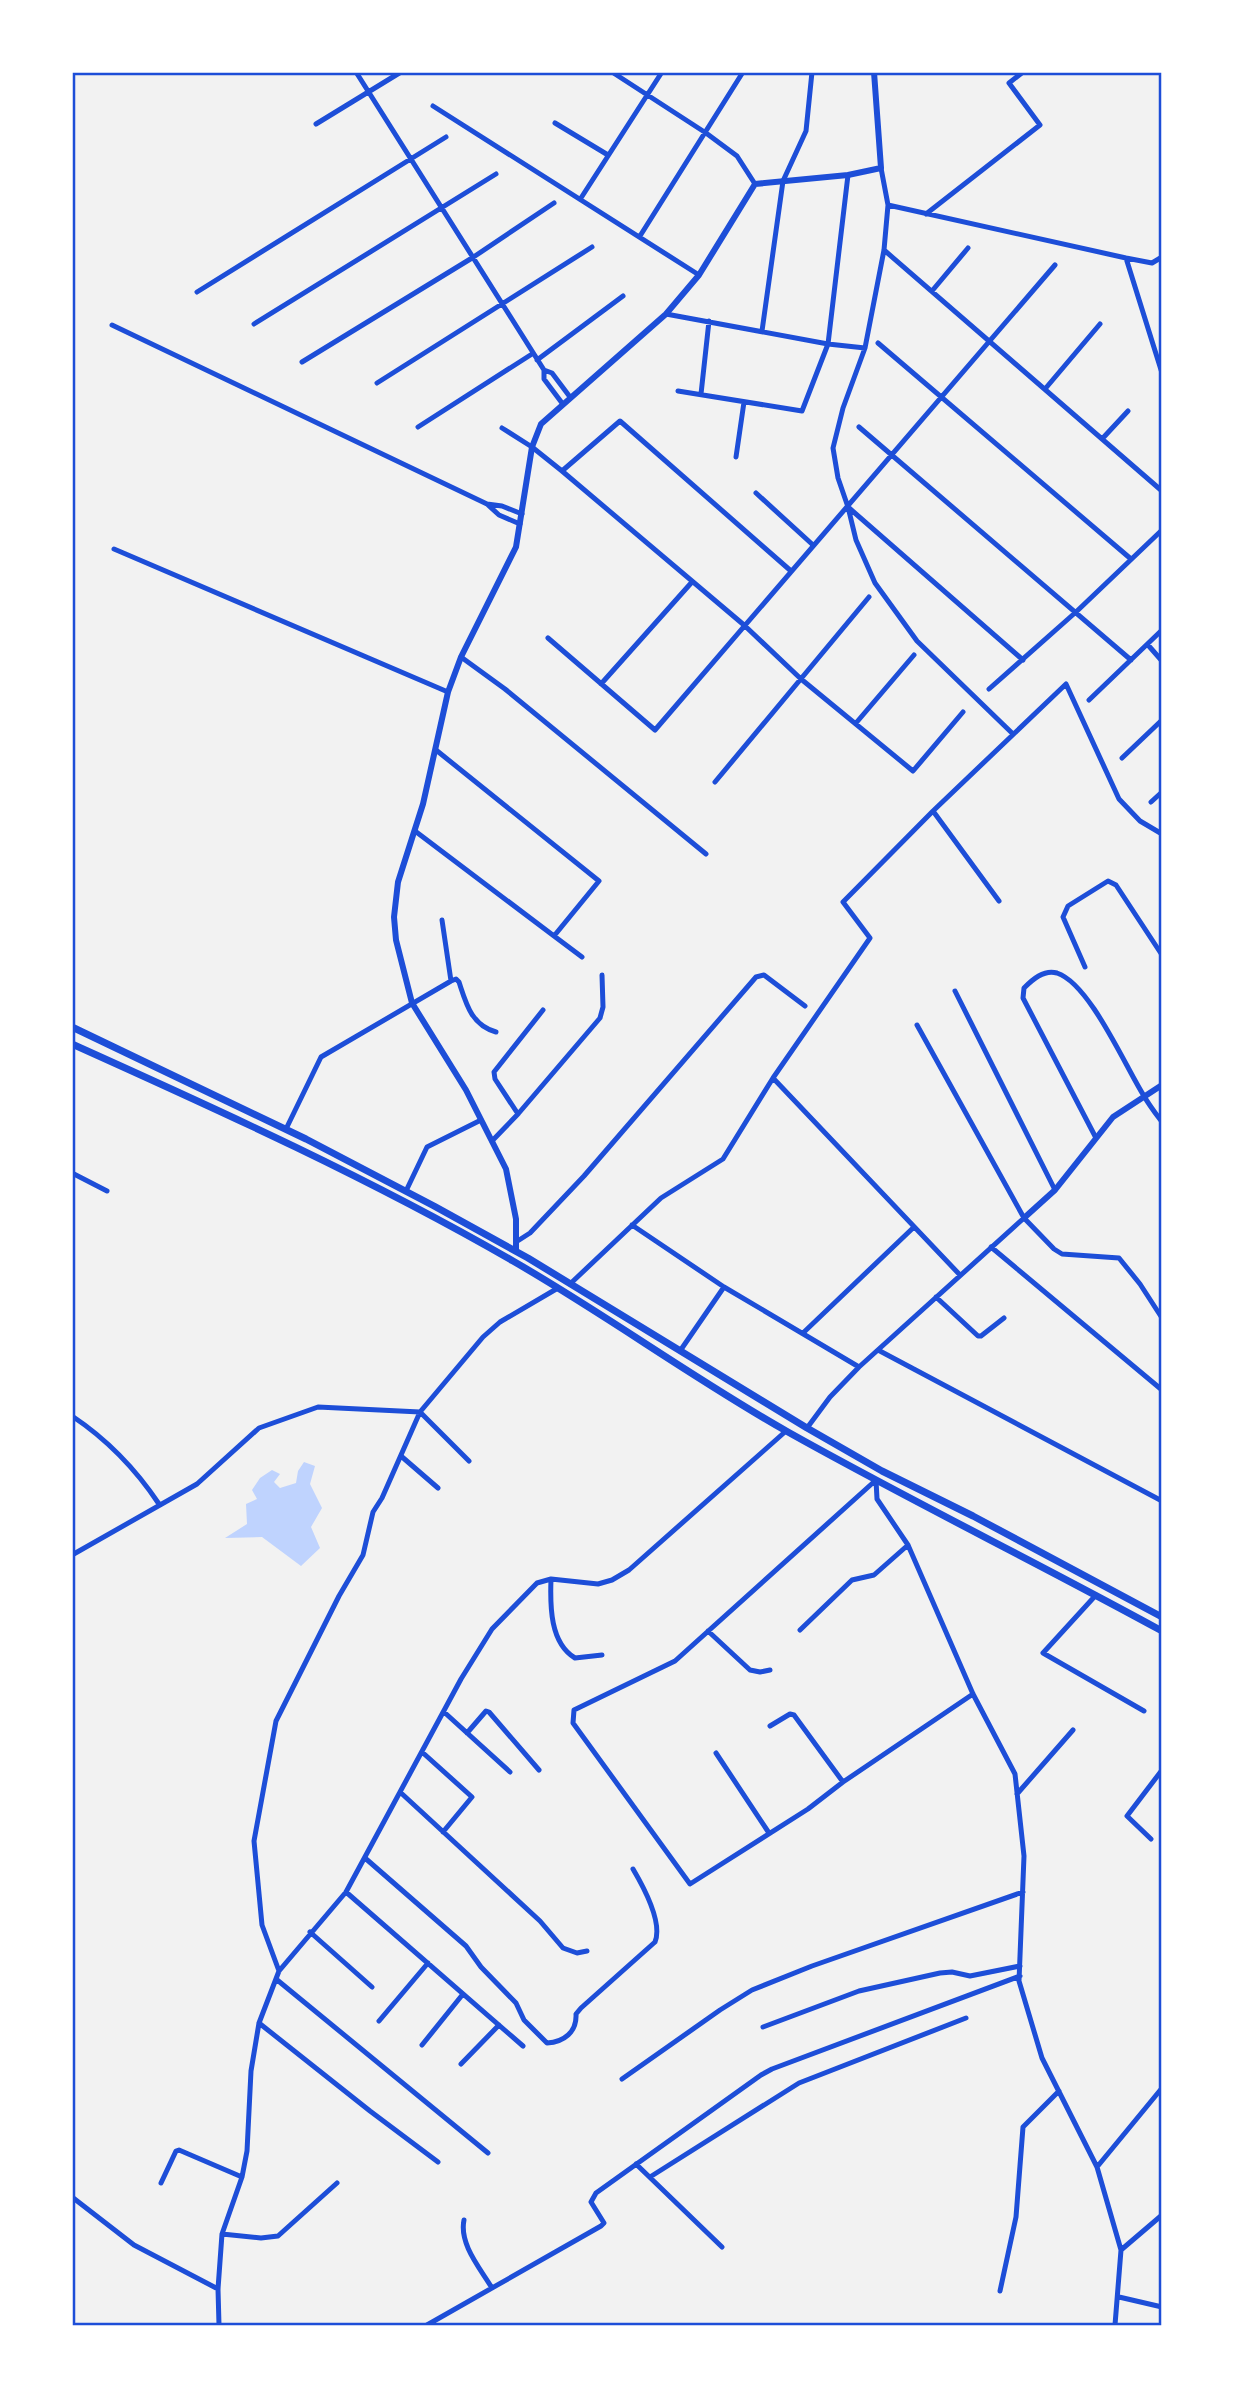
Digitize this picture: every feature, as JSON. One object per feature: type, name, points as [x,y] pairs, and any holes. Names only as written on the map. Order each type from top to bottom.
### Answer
[{"type":"main road","points":[[72,1027],[286,1129],[406,1191],[516,1251],[882,1471],[985,1522],[1162,1617]]},
{"type":"main road","points":[[72,1044],[280,1139],[401,1200],[512,1260],[786,1431],[1162,1631]]},
{"type":"main road","points":[[512,1260],[516,1251]]},
{"type":"main road","points":[[786,1431],[807,1428]]},
{"type":"street","points":[[356,72],[533,354],[570,397]]},
{"type":"street","points":[[316,124],[401,72]]},
{"type":"street","points":[[612,72],[737,156],[755,184]]},
{"type":"street","points":[[581,198],[662,72]]},
{"type":"street","points":[[640,236],[743,72]]},
{"type":"street","points":[[762,331],[783,181],[806,131],[812,72]]},
{"type":"street","points":[[874,72],[881,168],[888,205],[884,250],[866,348],[843,408],[833,448],[838,478],[856,541],[875,583],[917,641],[1013,734]]},
{"type":"street","points":[[926,214],[1040,125],[1009,83],[1023,72]]},
{"type":"street","points":[[433,106],[699,275]]},
{"type":"street","points":[[555,123],[608,155]]},
{"type":"street","points":[[197,292],[446,137]]},
{"type":"street","points":[[755,184],[848,175],[881,168]]},
{"type":"street","points":[[254,324],[496,174]]},
{"type":"street","points":[[678,391],[802,411],[828,344],[848,175]]},
{"type":"street","points":[[516,1251],[516,1219],[506,1169],[466,1090],[412,1003],[396,940],[394,918],[398,882],[415,831],[448,692],[461,657],[516,547],[532,447],[541,424],[666,314],[699,275],[755,184]]},
{"type":"street","points":[[302,362],[472,258],[554,203]]},
{"type":"street","points":[[888,205],[1126,258],[1152,262],[1162,257]]},
{"type":"street","points":[[377,383],[592,247]]},
{"type":"street","points":[[932,291],[968,248]]},
{"type":"street","points":[[884,250],[1162,491]]},
{"type":"street","points":[[1126,258],[1162,373]]},
{"type":"street","points":[[548,638],[655,730],[1055,265]]},
{"type":"street","points":[[537,360],[623,296]]},
{"type":"street","points":[[666,314],[828,344],[866,348]]},
{"type":"street","points":[[701,394],[709,321]]},
{"type":"street","points":[[1045,389],[1100,324]]},
{"type":"street","points":[[112,325],[487,504],[499,514],[520,524]]},
{"type":"street","points":[[878,343],[1131,559]]},
{"type":"street","points":[[418,427],[533,354]]},
{"type":"street","points":[[544,370],[544,379],[562,403]]},
{"type":"street","points":[[736,457],[744,402]]},
{"type":"street","points":[[1102,439],[1128,411]]},
{"type":"street","points":[[562,471],[620,421],[791,571]]},
{"type":"street","points":[[859,427],[1131,660]]},
{"type":"street","points":[[502,428],[562,471],[744,625],[801,679],[913,771],[963,712]]},
{"type":"street","points":[[756,493],[813,545]]},
{"type":"street","points":[[487,504],[502,506],[522,514]]},
{"type":"street","points":[[848,507],[1023,660]]},
{"type":"street","points":[[989,689],[1076,612],[1162,530]]},
{"type":"street","points":[[114,549],[448,692]]},
{"type":"street","points":[[601,684],[692,582]]},
{"type":"street","points":[[715,782],[869,597]]},
{"type":"street","points":[[1089,700],[1162,630]]},
{"type":"street","points":[[1148,645],[1162,661]]},
{"type":"street","points":[[856,723],[914,655]]},
{"type":"street","points":[[461,657],[505,689],[706,854]]},
{"type":"street","points":[[570,1284],[661,1198],[723,1159],[773,1078],[870,938],[844,902],[933,811],[1066,684],[1119,799],[1140,821],[1162,834]]},
{"type":"street","points":[[1122,758],[1162,719]]},
{"type":"street","points":[[436,750],[599,881],[554,936]]},
{"type":"street","points":[[1151,803],[1162,792]]},
{"type":"street","points":[[933,811],[999,901]]},
{"type":"street","points":[[415,831],[582,957]]},
{"type":"street","points":[[1085,967],[1063,917],[1064,911],[1108,881],[1116,885],[1162,955]]},
{"type":"street","points":[[442,920],[451,981]]},
{"type":"street","points":[[1096,1138],[1023,998],[1024,988],[1040,975],[1059,974],[1069,981],[1096,1012],[1144,1097],[1162,1122]]},
{"type":"street","points":[[492,1141],[600,1018],[603,1007],[602,975]]},
{"type":"street","points":[[516,1242],[530,1233],[584,1176],[756,977],[764,975],[805,1006]]},
{"type":"street","points":[[286,1129],[321,1057],[451,981],[456,979],[459,982],[468,1009],[474,1017],[483,1027],[496,1032]]},
{"type":"street","points":[[955,991],[1055,1190]]},
{"type":"street","points":[[518,1114],[495,1079],[494,1072],[543,1010]]},
{"type":"street","points":[[917,1025],[1024,1218],[1062,1254],[1119,1258],[1162,1318]]},
{"type":"street","points":[[773,1078],[960,1275]]},
{"type":"street","points":[[807,1428],[830,1397],[859,1367],[1055,1190],[1113,1117],[1162,1085]]},
{"type":"street","points":[[406,1191],[427,1147],[481,1120]]},
{"type":"street","points":[[72,1173],[107,1191]]},
{"type":"street","points":[[632,1225],[724,1287],[859,1367]]},
{"type":"street","points":[[803,1333],[914,1227]]},
{"type":"street","points":[[991,1247],[1162,1390]]},
{"type":"street","points":[[680,1351],[724,1287]]},
{"type":"street","points":[[279,1971],[262,1926],[254,1841],[276,1721],[339,1596],[363,1555],[373,1512],[382,1498],[420,1412],[483,1337],[500,1322],[558,1288]]},
{"type":"street","points":[[936,1297],[978,1336],[1004,1318]]},
{"type":"street","points":[[878,1350],[1162,1501]]},
{"type":"street","points":[[72,1555],[197,1484],[259,1428],[318,1406],[420,1412],[469,1461]]},
{"type":"street","points":[[72,1416],[115,1448],[142,1478],[159,1504]]},
{"type":"street","points":[[219,2325],[218,2289],[222,2234],[242,2177],[247,2151],[251,2071],[259,2023],[279,1971],[346,1892],[492,1629],[537,1583],[551,1579],[598,1584],[612,1580],[629,1570],[786,1431]]},
{"type":"street","points":[[401,1456],[438,1488]]},
{"type":"street","points":[[876,1480],[877,1499],[908,1545],[974,1694],[1015,1774],[1024,1856],[1020,1976],[1042,2058],[1097,2167],[1121,2250],[1115,2325]]},
{"type":"street","points":[[876,1480],[675,1661],[573,1710],[573,1723],[690,1884],[808,1809],[843,1782],[974,1694]]},
{"type":"street","points":[[800,1630],[852,1580],[874,1575],[908,1545]]},
{"type":"street","points":[[551,1579],[554,1626],[562,1645],[575,1658],[602,1655]]},
{"type":"street","points":[[1096,1595],[1043,1653],[1144,1712]]},
{"type":"street","points":[[708,1631],[750,1670],[770,1670]]},
{"type":"street","points":[[467,1733],[486,1711],[489,1712],[539,1770]]},
{"type":"street","points":[[444,1712],[510,1772]]},
{"type":"street","points":[[770,1726],[790,1714],[794,1715],[843,1782]]},
{"type":"street","points":[[1017,1794],[1073,1730]]},
{"type":"street","points":[[422,1752],[472,1797],[443,1832]]},
{"type":"street","points":[[716,1753],[769,1833]]},
{"type":"street","points":[[1151,1839],[1127,1815],[1162,1770]]},
{"type":"street","points":[[400,1792],[540,1921],[563,1948],[577,1953],[587,1951]]},
{"type":"street","points":[[365,1858],[469,1949],[481,1967],[516,2003],[524,2020],[547,2043],[557,2043],[570,2035],[577,2024],[576,2014],[581,2008],[655,1942],[656,1925],[648,1894],[633,1869]]},
{"type":"street","points":[[346,1892],[523,2046]]},
{"type":"street","points":[[622,2079],[752,1990],[812,1966],[1023,1892]]},
{"type":"street","points":[[310,1932],[372,1987]]},
{"type":"street","points":[[379,2021],[428,1963]]},
{"type":"street","points":[[763,2027],[859,1992],[940,1973],[952,1972],[970,1976],[1020,1966]]},
{"type":"street","points":[[427,2325],[601,2226],[603,2219],[592,2206],[592,2199],[700,2117],[772,2069],[1020,1976]]},
{"type":"street","points":[[276,1979],[488,2153]]},
{"type":"street","points":[[422,2045],[463,1994]]},
{"type":"street","points":[[650,2177],[799,2083],[966,2018]]},
{"type":"street","points":[[259,2023],[438,2162]]},
{"type":"street","points":[[461,2064],[499,2025]]},
{"type":"street","points":[[1097,2167],[1162,2088]]},
{"type":"street","points":[[1000,2291],[1016,2217],[1023,2127],[1059,2091]]},
{"type":"street","points":[[161,2183],[176,2151],[179,2150],[242,2177]]},
{"type":"street","points":[[636,2164],[722,2247]]},
{"type":"street","points":[[222,2234],[261,2238],[278,2236],[337,2183]]},
{"type":"street","points":[[72,2197],[134,2245],[218,2289]]},
{"type":"street","points":[[1121,2250],[1162,2215]]},
{"type":"street","points":[[464,2220],[462,2231],[465,2241],[492,2288]]},
{"type":"street","points":[[1119,2297],[1162,2307]]},
{"type":"water","points":[[304,1462],[315,1466],[310,1484],[322,1508],[311,1527],[320,1548],[301,1566],[262,1537],[225,1538],[247,1524],[246,1504],[257,1499],[252,1490],[260,1478],[272,1470],[280,1474],[274,1482],[280,1488],[296,1483],[298,1471]]}]
